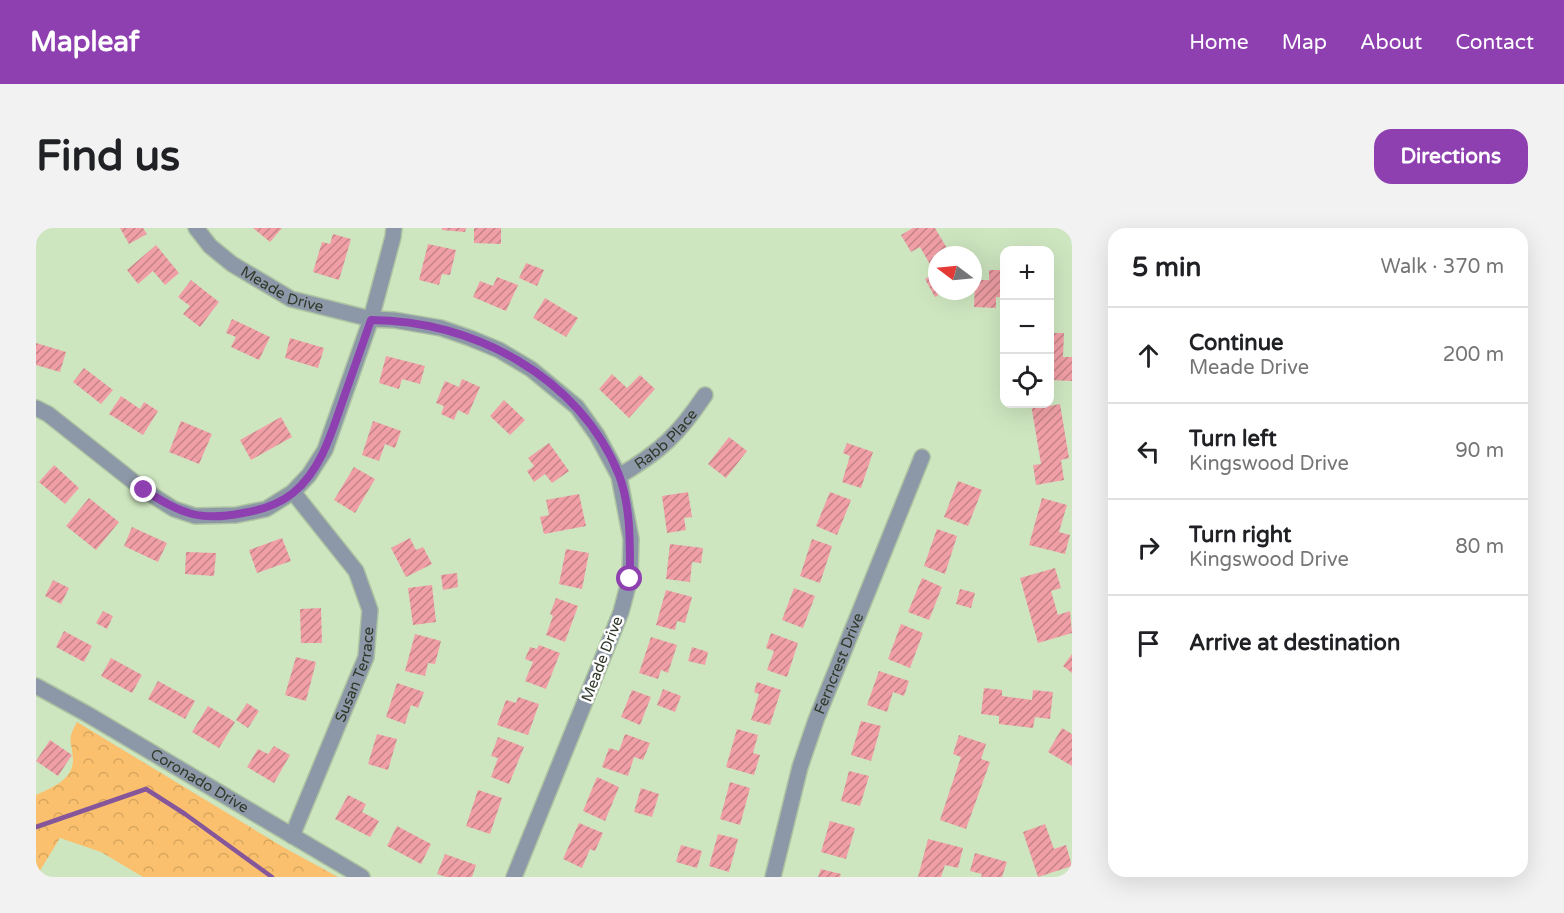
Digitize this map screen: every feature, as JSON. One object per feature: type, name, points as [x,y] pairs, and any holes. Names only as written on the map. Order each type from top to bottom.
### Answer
[{"type":"street","name":"Meade Drive","points":[[196,228],[210,246],[232,264],[291,299],[371,320],[394,320],[441,328],[500,350],[554,387],[577,408],[597,435],[619,476],[631,539],[630,579],[608,647],[514,877]]},
{"type":"street","points":[[36,408],[48,414],[144,490],[174,508],[195,516],[236,515],[266,509],[293,492],[309,475],[325,450],[371,320],[394,228]]},
{"type":"street","name":"Rabb Place","points":[[619,476],[656,453],[673,437],[705,394]]},
{"type":"street","name":"Ferncrest Drive","points":[[773,877],[800,767],[816,720],[922,457]]},
{"type":"street","name":"Susan Terrace","points":[[292,836],[366,657],[370,610],[356,571],[293,492]]},
{"type":"street","name":"Coronado Drive","points":[[36,686],[363,877]]},
{"type":"green space","points":[[77,722],[283,847],[338,877],[143,877],[101,852],[60,838],[36,877],[36,795],[60,782],[69,773],[73,760],[71,737]]},
{"type":"building","points":[[120,228],[143,228],[147,234],[129,244]]},
{"type":"building","points":[[253,228],[282,228],[270,242]]},
{"type":"building","points":[[442,228],[466,228],[465,232],[442,230]]},
{"type":"building","points":[[474,228],[501,228],[501,244],[474,243]]},
{"type":"building","points":[[913,228],[935,228],[946,246],[928,246],[928,261],[920,247],[911,252],[901,235]]},
{"type":"building","points":[[333,234],[351,239],[339,280],[313,272],[322,242],[330,244]]},
{"type":"building","points":[[428,244],[456,250],[450,275],[442,274],[439,285],[419,280]]},
{"type":"building","points":[[156,245],[179,273],[165,285],[153,271],[138,284],[127,270]]},
{"type":"building","points":[[526,263],[544,270],[537,286],[519,278]]},
{"type":"building","points":[[989,270],[1000,270],[1000,297],[996,297],[996,308],[974,307],[974,300],[982,300],[982,280],[989,280]]},
{"type":"building","points":[[497,277],[518,285],[506,311],[473,297],[480,281],[493,286]]},
{"type":"building","points":[[191,280],[219,302],[200,327],[183,314],[190,306],[178,297]]},
{"type":"building","points":[[545,298],[578,318],[566,337],[533,318]]},
{"type":"building","points":[[232,319],[270,337],[259,360],[231,347],[236,337],[226,333]]},
{"type":"building","points":[[1054,333],[1064,333],[1063,357],[1072,357],[1072,381],[1054,380]]},
{"type":"building","points":[[290,338],[324,348],[318,368],[285,358]]},
{"type":"building","points":[[36,343],[66,352],[60,372],[36,365]]},
{"type":"building","points":[[386,356],[425,366],[420,384],[402,379],[399,389],[379,383]]},
{"type":"building","points":[[84,368],[113,390],[101,404],[73,382]]},
{"type":"building","points":[[612,374],[627,388],[640,375],[655,389],[629,418],[599,389]]},
{"type":"building","points":[[462,379],[480,387],[468,415],[458,410],[454,420],[441,414],[444,406],[436,403],[445,381],[459,387]]},
{"type":"building","points":[[121,396],[140,409],[144,402],[158,411],[143,435],[109,414]]},
{"type":"building","points":[[504,400],[525,420],[510,435],[490,416]]},
{"type":"building","points":[[1060,404],[1069,458],[1061,460],[1064,480],[1036,485],[1033,465],[1041,464],[1032,408],[1054,408],[1054,405]]},
{"type":"building","points":[[281,417],[292,437],[251,460],[240,440]]},
{"type":"building","points":[[181,421],[212,434],[199,464],[169,452]]},
{"type":"building","points":[[373,421],[401,431],[395,448],[385,444],[379,461],[362,455]]},
{"type":"building","points":[[729,437],[747,451],[726,478],[708,464]]},
{"type":"building","points":[[549,443],[569,471],[552,483],[545,474],[534,482],[527,471],[534,466],[528,458]]},
{"type":"building","points":[[847,443],[873,452],[861,488],[842,482],[850,456],[843,453]]},
{"type":"building","points":[[54,465],[79,488],[65,504],[39,482]]},
{"type":"building","points":[[354,467],[375,479],[355,513],[334,500]]},
{"type":"building","points":[[958,481],[982,490],[968,526],[944,517]]},
{"type":"building","points":[[688,492],[692,517],[684,518],[686,530],[667,533],[662,496]]},
{"type":"building","points":[[830,492],[851,500],[837,535],[816,526]]},
{"type":"building","points":[[579,494],[586,526],[544,534],[540,517],[549,515],[546,500]]},
{"type":"building","points":[[89,498],[119,522],[96,550],[66,526]]},
{"type":"building","points":[[1042,498],[1067,505],[1059,532],[1070,535],[1065,554],[1029,545]]},
{"type":"building","points":[[132,527],[167,543],[158,562],[124,546]]},
{"type":"building","points":[[937,529],[957,536],[945,574],[924,566]]},
{"type":"building","points":[[282,538],[291,561],[257,573],[249,550]]},
{"type":"building","points":[[410,538],[416,550],[423,547],[432,564],[406,577],[391,548]]},
{"type":"building","points":[[812,539],[832,546],[820,583],[800,576]]},
{"type":"building","points":[[670,544],[703,548],[701,563],[692,562],[690,582],[666,579]]},
{"type":"building","points":[[566,549],[589,553],[582,589],[559,584]]},
{"type":"building","points":[[186,552],[216,553],[214,576],[185,574]]},
{"type":"building","points":[[1055,568],[1061,588],[1051,591],[1058,615],[1070,611],[1072,633],[1038,643],[1020,578]]},
{"type":"building","points":[[457,573],[458,587],[443,590],[441,575]]},
{"type":"building","points":[[922,578],[942,587],[929,620],[908,612]]},
{"type":"building","points":[[53,580],[69,588],[61,604],[45,596]]},
{"type":"building","points":[[432,585],[436,622],[413,625],[408,588]]},
{"type":"building","points":[[794,588],[815,596],[803,628],[782,620]]},
{"type":"building","points":[[960,589],[975,593],[971,608],[956,604]]},
{"type":"building","points":[[666,590],[692,597],[685,623],[677,621],[675,630],[656,625]]},
{"type":"building","points":[[556,598],[578,606],[565,642],[546,635],[553,616],[550,614]]},
{"type":"building","points":[[321,608],[322,643],[301,643],[300,609]]},
{"type":"building","points":[[103,611],[113,616],[107,629],[96,623]]},
{"type":"building","points":[[901,624],[923,633],[910,668],[888,659]]},
{"type":"building","points":[[64,631],[92,646],[84,662],[56,647]]},
{"type":"building","points":[[771,633],[798,643],[787,677],[767,670],[774,651],[766,648]]},
{"type":"building","points":[[415,634],[441,641],[435,664],[428,663],[425,676],[405,671]]},
{"type":"building","points":[[651,637],[677,645],[668,673],[661,670],[658,679],[639,673]]},
{"type":"building","points":[[539,645],[560,653],[546,689],[525,681],[533,662],[525,659],[530,647],[537,649]]},
{"type":"building","points":[[692,647],[708,652],[705,665],[688,661]]},
{"type":"building","points":[[1072,654],[1072,673],[1063,666]]},
{"type":"building","points":[[296,657],[316,662],[306,701],[285,695]]},
{"type":"building","points":[[111,658],[142,675],[132,693],[101,676]]},
{"type":"building","points":[[879,671],[909,681],[904,696],[893,692],[887,712],[867,705]]},
{"type":"building","points":[[158,681],[195,701],[185,719],[148,699]]},
{"type":"building","points":[[757,682],[781,690],[770,725],[751,720],[759,694],[754,692]]},
{"type":"building","points":[[397,683],[424,692],[418,708],[411,705],[405,724],[386,717]]},
{"type":"building","points":[[984,688],[1002,690],[1002,696],[1032,700],[1033,690],[1053,692],[1050,719],[1035,717],[1033,728],[999,724],[999,716],[981,714]]},
{"type":"building","points":[[663,689],[681,696],[675,712],[657,705]]},
{"type":"building","points":[[632,690],[651,697],[640,725],[621,717]]},
{"type":"building","points":[[518,697],[539,704],[528,735],[497,725],[506,700],[516,703]]},
{"type":"building","points":[[247,703],[259,711],[248,728],[236,720]]},
{"type":"building","points":[[208,706],[235,722],[219,748],[192,732]]},
{"type":"building","points":[[861,721],[881,726],[871,761],[851,755]]},
{"type":"building","points":[[1062,728],[1072,734],[1072,766],[1048,752]]},
{"type":"building","points":[[737,729],[758,735],[753,753],[760,755],[754,775],[726,767]]},
{"type":"building","points":[[377,734],[397,739],[388,770],[368,764]]},
{"type":"building","points":[[625,734],[650,743],[643,760],[634,757],[628,776],[602,767],[609,748],[619,751]]},
{"type":"building","points":[[959,735],[986,744],[981,759],[990,762],[966,829],[940,820],[961,757],[953,754]]},
{"type":"building","points":[[498,737],[524,747],[509,784],[491,777],[498,758],[491,756]]},
{"type":"building","points":[[50,740],[72,755],[58,776],[36,761]]},
{"type":"building","points":[[274,746],[290,755],[274,783],[247,767],[258,749],[268,754]]},
{"type":"building","points":[[849,771],[869,776],[860,806],[841,801]]},
{"type":"building","points":[[597,777],[619,787],[605,821],[583,811]]},
{"type":"building","points":[[730,782],[750,788],[740,825],[720,819]]},
{"type":"building","points":[[641,788],[659,794],[652,817],[634,812]]},
{"type":"building","points":[[478,790],[502,798],[490,834],[466,826]]},
{"type":"building","points":[[348,795],[366,804],[362,812],[379,821],[370,837],[335,819]]},
{"type":"building","points":[[830,821],[855,828],[846,859],[821,852]]},
{"type":"building","points":[[579,823],[603,833],[595,851],[590,849],[582,868],[563,859]]},
{"type":"building","points":[[1045,824],[1054,849],[1066,845],[1072,866],[1038,877],[1023,832]]},
{"type":"building","points":[[397,826],[431,844],[421,864],[387,846]]},
{"type":"building","points":[[718,834],[738,839],[729,872],[709,866]]},
{"type":"building","points":[[928,839],[963,848],[958,868],[945,865],[941,877],[918,877]]},
{"type":"building","points":[[681,845],[702,851],[697,868],[676,862]]},
{"type":"building","points":[[975,853],[1007,862],[1002,877],[981,877],[982,874],[970,871]]},
{"type":"building","points":[[445,854],[476,865],[472,877],[446,877],[437,874]]},
{"type":"building","points":[[821,869],[841,874],[840,877],[818,877]]},
{"type":"waterway","points":[[36,827],[146,789],[185,814],[272,877]]},
{"type":"route","points":[[144,490],[174,508],[195,516],[236,515],[266,509],[293,492],[309,475],[325,450],[371,320],[394,320],[441,328],[500,350],[531,369],[577,408],[597,435],[619,476],[631,539],[630,579]]}]
